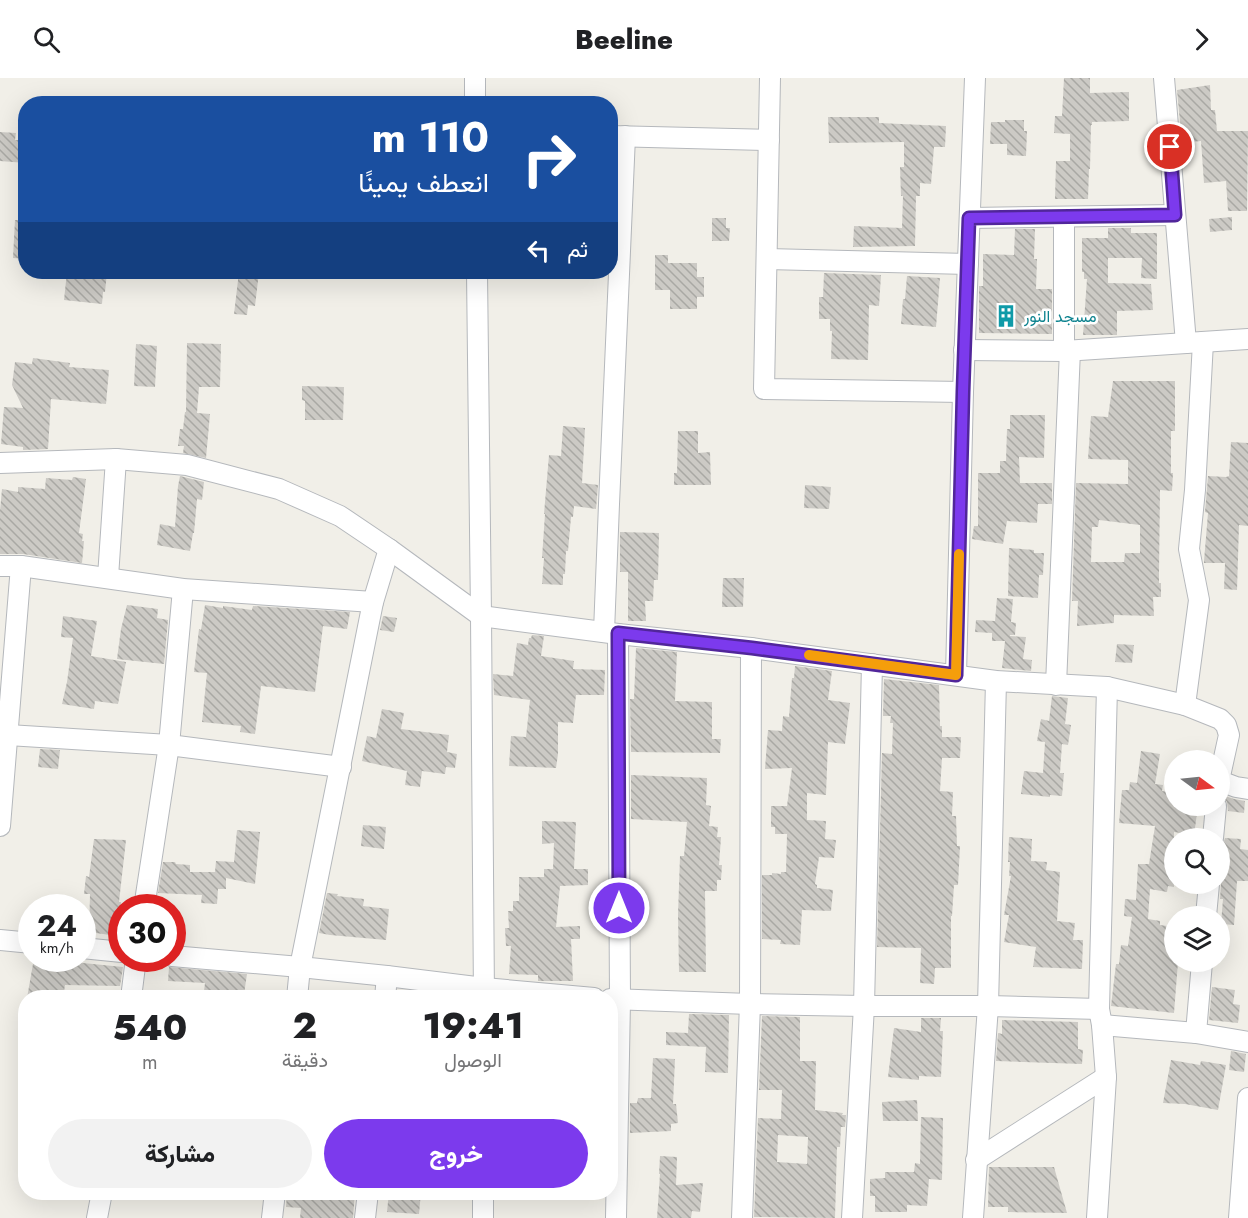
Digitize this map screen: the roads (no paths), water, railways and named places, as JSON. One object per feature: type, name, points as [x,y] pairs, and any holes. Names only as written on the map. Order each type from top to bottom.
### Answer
[{"type":"street","points":[[475,78],[475,96]]},
{"type":"street","points":[[770,78],[764,388],[963,392]]},
{"type":"street","points":[[956,675],[964,350],[975,78]]},
{"type":"street","points":[[1164,78],[1175,215],[1195,342],[1195,490],[1189,549],[1199,600],[1185,705]]},
{"type":"street","points":[[618,136],[769,140]]},
{"type":"street","points":[[969,218],[1175,215]]},
{"type":"street","points":[[1056,685],[1067,350],[1064,217]]},
{"type":"street","points":[[766,259],[968,264]]},
{"type":"street","points":[[477,279],[484,990]]},
{"type":"street","points":[[614,279],[609,492],[615,990]]},
{"type":"street","points":[[964,350],[1067,350],[1248,339]]},
{"type":"street","points":[[0,463],[116,459],[187,465],[279,489],[340,516],[481,616],[752,648],[996,681],[1107,687],[1185,705],[1220,719],[1226,725],[1229,735],[1226,750]]},
{"type":"street","points":[[108,577],[116,459]]},
{"type":"street","points":[[298,990],[300,967],[373,602],[389,549]]},
{"type":"street","points":[[0,567],[21,566],[183,589],[373,602]]},
{"type":"street","points":[[0,826],[21,566]]},
{"type":"street","points":[[146,894],[169,745],[183,589]]},
{"type":"street","points":[[742,1218],[750,1004],[752,648]]},
{"type":"street","points":[[852,1218],[864,1006],[872,664]]},
{"type":"street","points":[[973,1218],[987,1006],[996,681]]},
{"type":"street","points":[[1097,1218],[1106,1077],[1101,1017],[1107,687]]},
{"type":"street","points":[[8,735],[169,745],[341,767]]},
{"type":"street","points":[[1230,785],[1248,789]]},
{"type":"street","points":[[0,940],[18,942]]},
{"type":"street","points":[[186,957],[387,976],[467,990]]},
{"type":"street","points":[[131,990],[134,972]]},
{"type":"street","points":[[1196,1033],[1201,972]]},
{"type":"street","points":[[386,990],[387,976]]},
{"type":"street","points":[[618,999],[750,1004],[987,1006],[1101,1017],[1248,1042]]},
{"type":"street","points":[[976,1160],[1106,1077]]},
{"type":"street","points":[[1239,1218],[1248,1098]]},
{"type":"street","points":[[97,1218],[100,1200]]},
{"type":"street","points":[[272,1218],[274,1200]]},
{"type":"street","points":[[365,1218],[367,1200]]},
{"type":"street","points":[[483,1200],[483,1218]]},
{"type":"street","points":[[616,1200],[616,1218]]},
{"type":"place","name":"مسجد النور","points":[[1006,316]]}]
